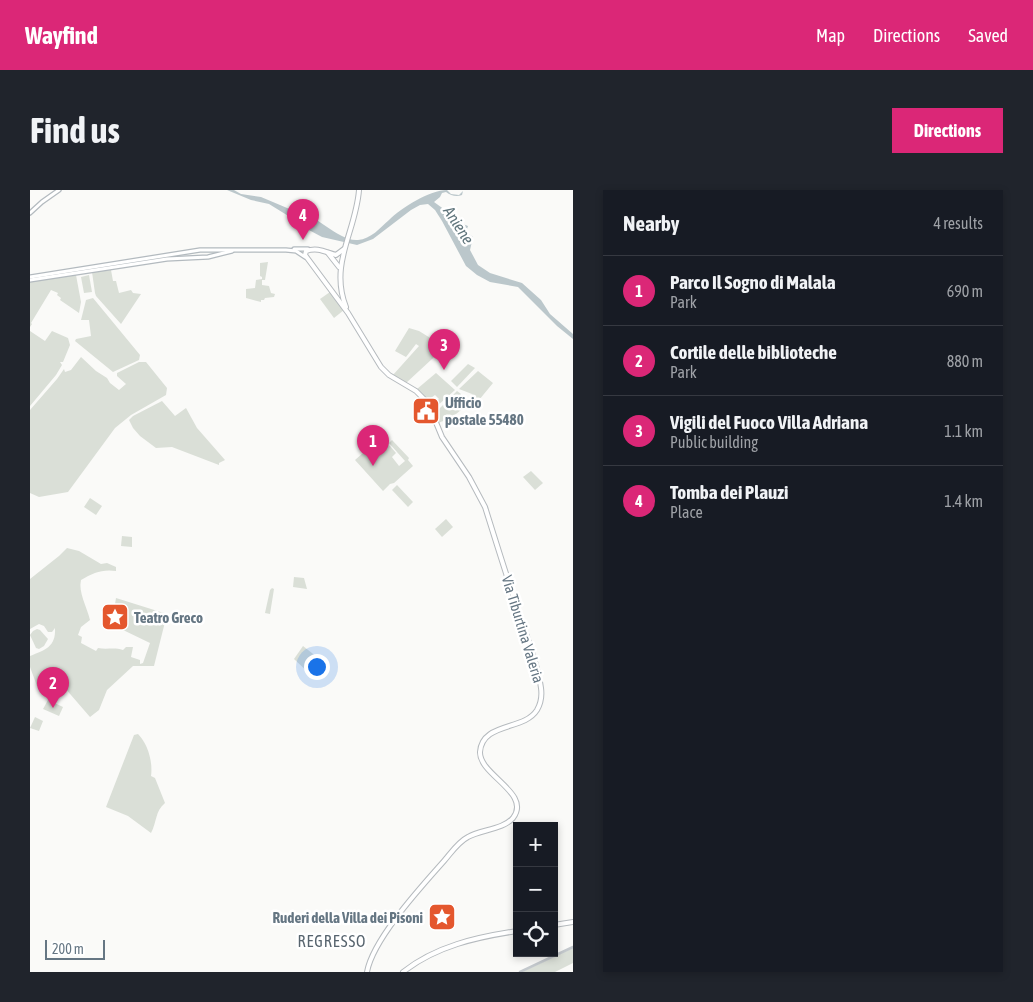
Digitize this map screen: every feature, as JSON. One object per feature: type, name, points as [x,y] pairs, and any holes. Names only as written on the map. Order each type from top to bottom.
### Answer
[{"type":"main road","points":[[30,213],[59,190]]},
{"type":"main road","name":"Via Tiburtina Valeria","points":[[341,300],[340,269],[359,190]]},
{"type":"main road","points":[[30,278],[196,250],[313,249],[324,250],[336,255],[344,249]]},
{"type":"main road","points":[[286,250],[296,251],[305,257],[306,252],[313,249]]},
{"type":"main road","points":[[196,250],[194,253],[196,257]]},
{"type":"main road","points":[[213,250],[215,252],[214,256]]},
{"type":"main road","points":[[30,278],[167,259],[214,256],[235,250]]},
{"type":"main road","points":[[324,250],[340,269]]},
{"type":"main road","name":"Via Tiburtina Valeria","points":[[305,257],[341,300],[383,370],[416,391],[428,403],[442,438],[476,490],[484,506],[530,646],[542,694],[538,707],[531,717],[494,732],[485,739],[480,750],[484,766],[506,787],[514,798],[516,809],[513,817],[503,825],[468,836],[459,844],[417,892],[384,935],[372,955],[366,972]]},
{"type":"main road","points":[[558,924],[573,922]]},
{"type":"main road","points":[[404,972],[424,958],[455,945],[513,932]]},
{"type":"street","points":[[520,972],[573,947]]},
{"type":"shaded area","points":[[268,262],[265,280],[262,280],[262,285],[269,286],[271,293],[275,294],[274,297],[265,298],[261,302],[246,298],[246,289],[255,288],[256,280],[262,279],[260,276],[260,263]]},
{"type":"shaded area","points":[[111,270],[113,281],[116,281],[119,293],[131,290],[133,293],[141,294],[121,324],[95,293],[92,272]]},
{"type":"shaded area","points":[[76,275],[81,302],[79,313],[60,300],[61,298],[57,295],[58,293],[51,290],[30,327],[30,282]]},
{"type":"shaded area","points":[[89,275],[92,292],[84,293],[81,277]]},
{"type":"shaded area","points":[[330,292],[344,310],[334,318],[320,299]]},
{"type":"shaded area","points":[[93,298],[140,355],[139,360],[113,372],[75,341],[76,339],[91,336],[89,320],[81,320],[86,300]]},
{"type":"shaded area","points":[[409,328],[419,331],[445,347],[406,383],[393,375],[419,346],[416,344],[406,357],[395,351]]},
{"type":"shaded area","points":[[30,331],[45,341],[52,331],[68,338],[70,345],[63,362],[60,362],[62,365],[56,375],[30,406]]},
{"type":"shaded area","points":[[81,357],[119,390],[126,384],[117,376],[117,373],[139,362],[146,362],[167,388],[166,395],[131,415],[115,428],[68,492],[39,497],[30,493],[30,410],[64,369],[65,372],[71,370]]},
{"type":"shaded area","points":[[468,364],[475,368],[457,387],[451,381]]},
{"type":"shaded area","points":[[478,371],[493,383],[479,400],[471,396],[472,394],[459,389]]},
{"type":"shaded area","points":[[436,373],[455,390],[436,407],[438,410],[457,391],[461,396],[473,403],[474,401],[477,403],[438,423],[432,406],[439,399],[435,395],[428,400],[417,389]]},
{"type":"shaded area","points":[[162,401],[175,416],[186,408],[197,428],[225,460],[219,463],[219,465],[172,447],[156,448],[140,436],[129,420]]},
{"type":"shaded area","points":[[379,439],[384,439],[386,444],[396,453],[392,457],[399,466],[405,461],[389,443],[392,440],[409,458],[408,460],[413,466],[383,491],[355,460]]},
{"type":"shaded area","points":[[531,471],[543,483],[535,490],[523,477]]},
{"type":"shaded area","points":[[397,485],[413,502],[408,507],[392,490]]},
{"type":"shaded area","points":[[90,498],[102,506],[96,515],[84,507]]},
{"type":"shaded area","points":[[446,519],[453,527],[442,537],[435,529]]},
{"type":"shaded area","points":[[122,536],[132,537],[132,547],[121,546]]},
{"type":"shaded area","points":[[67,548],[79,551],[101,564],[107,563],[116,567],[116,571],[98,572],[81,580],[82,595],[90,620],[81,627],[78,635],[82,637],[81,643],[96,651],[98,648],[123,650],[126,647],[133,647],[131,657],[140,660],[140,664],[143,663],[150,643],[121,629],[111,628],[104,620],[104,613],[101,610],[115,604],[116,598],[167,614],[154,666],[133,666],[107,690],[99,710],[90,717],[58,680],[54,679],[44,686],[37,686],[30,667],[30,656],[45,650],[51,644],[54,640],[55,628],[52,632],[48,632],[44,626],[39,624],[30,629],[30,579]]},
{"type":"shaded area","points":[[294,577],[304,578],[307,589],[293,587]]},
{"type":"shaded area","points":[[272,588],[274,589],[270,614],[265,613]]},
{"type":"shaded area","points":[[37,629],[48,639],[44,646],[39,649],[36,648],[30,635]]},
{"type":"shaded area","points":[[303,646],[322,661],[311,675],[294,659]]},
{"type":"shaded area","points":[[48,700],[63,707],[59,716],[43,709]]},
{"type":"shaded area","points":[[35,717],[43,721],[39,731],[30,728]]},
{"type":"shaded area","points":[[138,734],[147,748],[151,765],[151,776],[155,778],[165,803],[158,813],[151,833],[128,816],[106,807],[134,735]]},
{"type":"shaded area","points":[[573,948],[573,963],[555,972],[522,972],[554,957],[558,957],[558,955]]},
{"type":"water","name":"Aniene","points":[[227,190],[261,197],[305,214],[343,237],[358,240],[379,230],[394,215],[424,196],[447,190],[451,194],[459,195],[463,191],[462,195],[458,196],[452,195],[446,192],[442,193],[434,202],[445,210],[453,220],[468,226],[466,232],[473,237],[470,250],[478,265],[490,273],[522,283],[541,300],[550,314],[573,334],[573,339],[557,326],[518,287],[490,282],[466,266],[442,221],[435,210],[428,204],[420,205],[411,210],[373,239],[357,245],[322,237],[269,204],[251,200]]},
{"type":"place","name":"Tomba dei Plauzi","points":[[303,240]]},
{"type":"place","name":"Vigili del Fuoco Villa Adriana","points":[[444,370]]},
{"type":"place","name":"Ufficio postale 55480","points":[[426,411]]},
{"type":"place","name":"Parco Il Sogno di Malala","points":[[373,466]]},
{"type":"place","name":"Teatro Greco","points":[[115,617]]},
{"type":"place","name":"Cortile delle biblioteche","points":[[53,708]]},
{"type":"place","name":"Ruderi della Villa dei Pisoni","points":[[442,917]]},
{"type":"district","name":"REGRESSO","points":[[332,941]]}]
